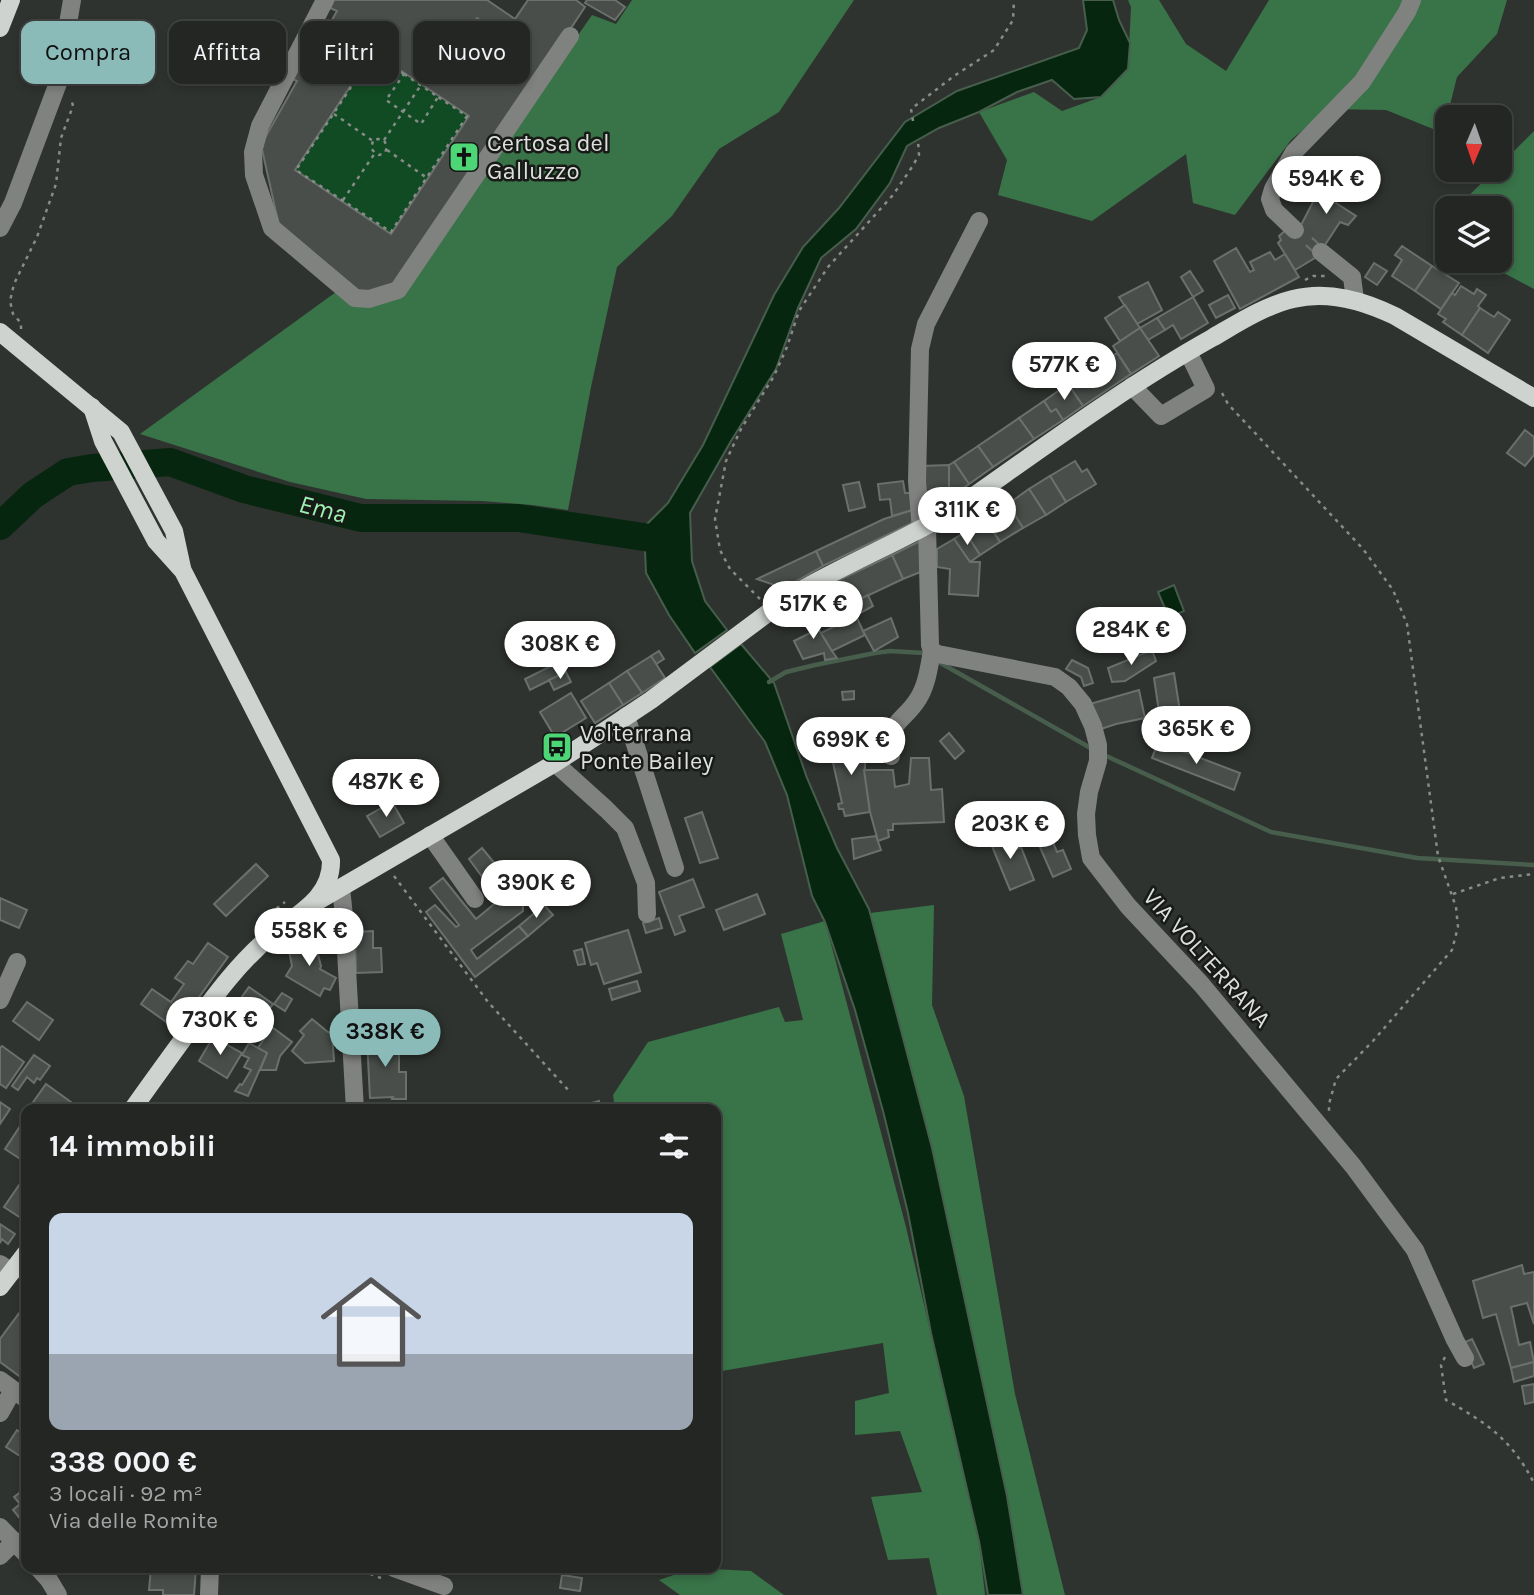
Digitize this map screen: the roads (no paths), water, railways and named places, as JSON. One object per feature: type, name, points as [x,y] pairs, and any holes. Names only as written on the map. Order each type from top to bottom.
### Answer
[{"type":"main road","points":[[0,29],[11,0]]},
{"type":"main road","points":[[136,1104],[224,983],[273,934],[311,905],[555,763],[688,673],[765,610],[813,582],[951,512],[1132,386],[1259,311],[1294,298],[1313,296],[1355,300],[1374,306],[1534,398]]},
{"type":"main road","points":[[0,332],[121,432],[174,531],[183,571],[331,860],[332,872],[328,883],[311,905]]},
{"type":"main road","points":[[92,407],[103,441],[156,541],[183,571]]},
{"type":"main road","points":[[331,860],[357,870],[377,866]]},
{"type":"main road","points":[[341,888],[349,868]]},
{"type":"main road","points":[[0,1287],[6,1268],[21,1257]]},
{"type":"street","points":[[0,228],[13,203],[58,83],[72,0]]},
{"type":"street","points":[[325,0],[260,126],[253,152],[254,176],[272,228],[355,298],[369,299],[398,290],[570,36]]},
{"type":"street","points":[[1295,230],[1274,210],[1270,200],[1273,189],[1294,152],[1362,82],[1412,0]]},
{"type":"street","points":[[891,755],[889,741],[892,729],[918,699],[926,682],[932,651],[929,645],[924,528],[917,481],[920,349],[926,324],[979,221]]},
{"type":"street","points":[[1321,252],[1352,277],[1355,300]]},
{"type":"street","points":[[1132,386],[1161,416],[1206,389],[1188,352]]},
{"type":"street","name":"VIA VOLTERRANA","points":[[932,651],[1055,677],[1069,687],[1083,705],[1098,745],[1098,761],[1086,814],[1091,858],[1128,906],[1201,984],[1353,1166],[1415,1250],[1465,1358]]},
{"type":"street","points":[[626,716],[675,868]]},
{"type":"street","points":[[555,763],[625,828],[646,883],[647,914]]},
{"type":"street","points":[[430,835],[475,899]]},
{"type":"street","points":[[341,888],[355,1104]]},
{"type":"street","points":[[0,1000],[17,962]]},
{"type":"street","points":[[0,1413],[13,1390]]},
{"type":"street","points":[[0,1527],[21,1548],[0,1556]]},
{"type":"street","points":[[43,1573],[58,1595]]},
{"type":"street","points":[[209,1595],[210,1573]]},
{"type":"street","points":[[406,1573],[449,1591]]},
{"type":"street","points":[[440,1573],[449,1591]]},
{"type":"waterway","name":"Ema","points":[[0,526],[33,495],[68,472],[170,462],[244,489],[361,518],[518,518],[670,541]]},
{"type":"waterway","points":[[769,682],[786,672],[875,653],[890,651],[927,655]]},
{"type":"waterway","points":[[937,661],[1094,750]]},
{"type":"waterway","points":[[1102,754],[1271,832],[1417,858],[1534,865]]},
{"type":"tunnel","points":[[1295,230],[1321,252]]},
{"type":"place","name":"Certosa del Galluzzo","points":[[464,157]]},
{"type":"place","name":"Volterrana Ponte Bailey","points":[[557,747]]}]
